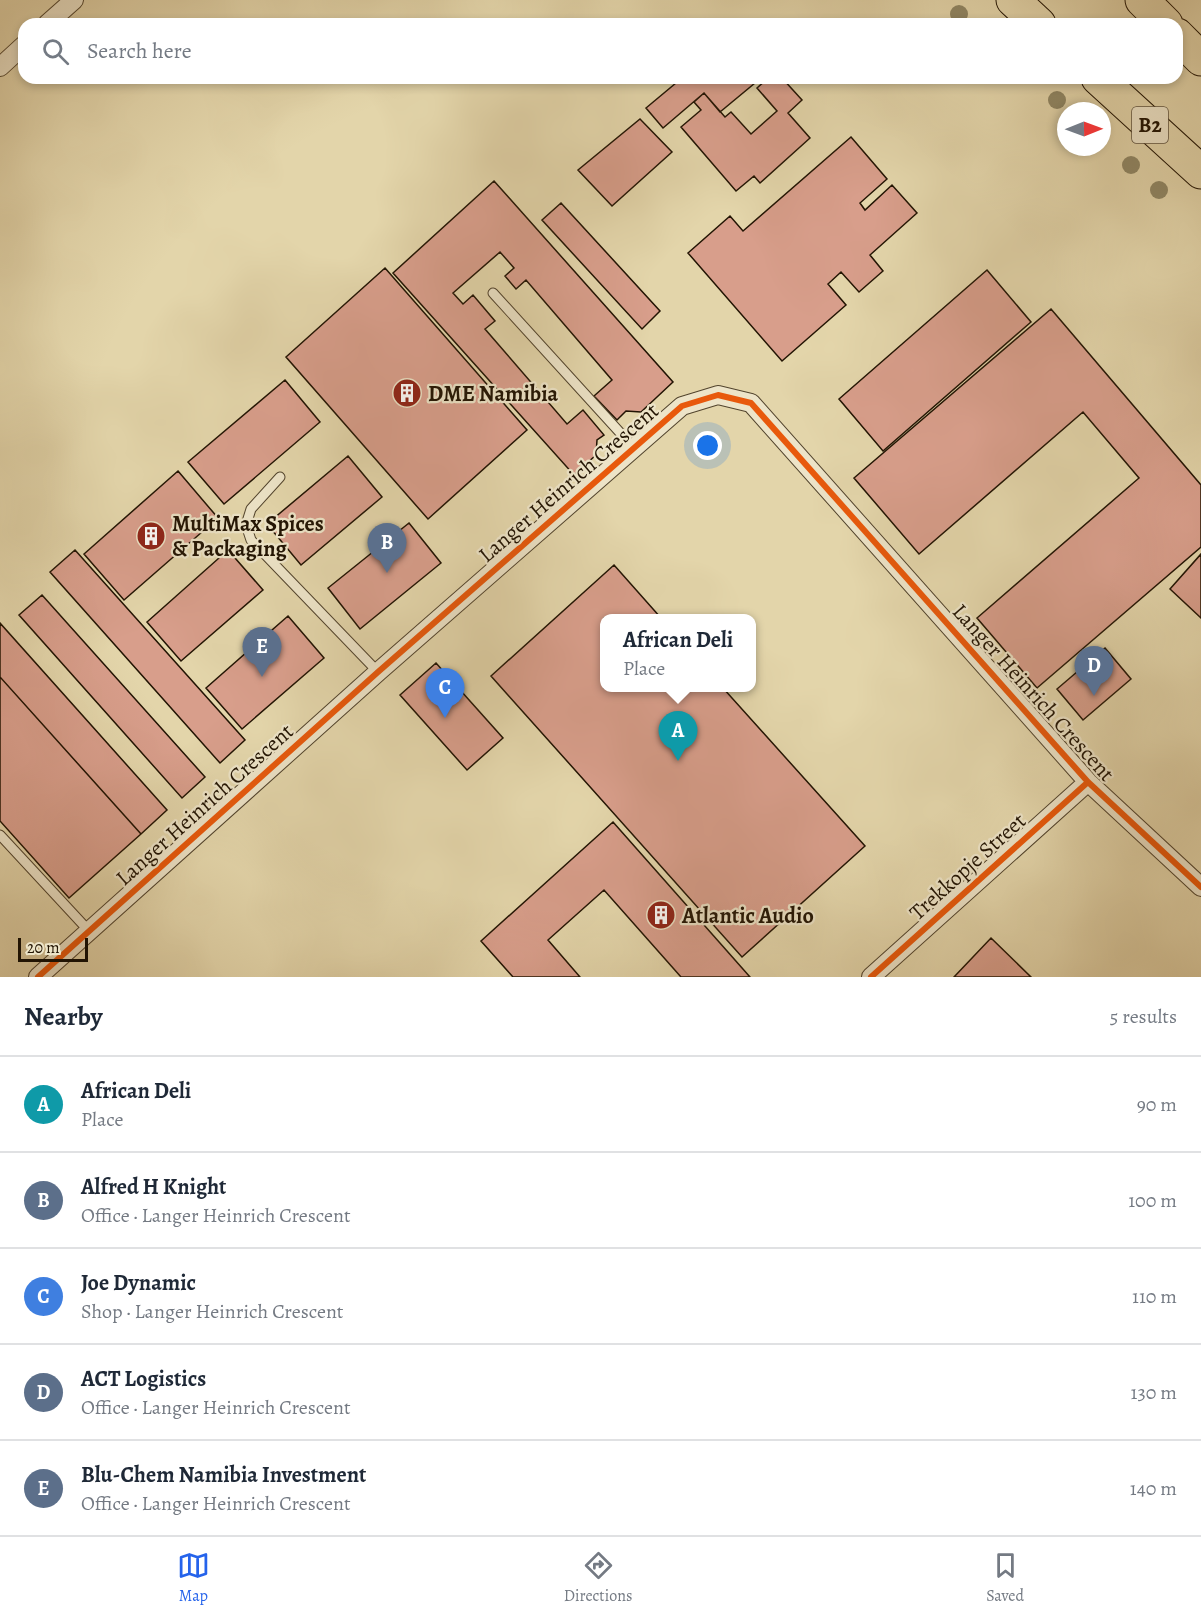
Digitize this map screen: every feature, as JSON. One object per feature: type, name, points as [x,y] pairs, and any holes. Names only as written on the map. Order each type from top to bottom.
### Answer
[{"type":"highway","points":[[1013,0],[1033,18]]},
{"type":"highway","points":[[1142,0],[1160,18]]},
{"type":"highway","points":[[1183,41],[1201,59]]},
{"type":"highway","name":"B2","points":[[1105,84],[1201,172]]},
{"type":"street","points":[[54,18],[74,0]]},
{"type":"street","points":[[0,66],[18,50]]},
{"type":"street","name":"Langer Heinrich Crescent","points":[[38,977],[378,672],[682,406],[718,395],[751,403],[1088,782],[1201,887]]},
{"type":"street","name":"Trekkopje Street","points":[[871,977],[1088,782]]},
{"type":"lane","points":[[493,293],[634,448]]},
{"type":"lane","points":[[280,477],[251,509],[246,525],[251,540],[378,672]]},
{"type":"lane","points":[[0,835],[89,931]]},
{"type":"building","points":[[675,84],[754,84],[720,112],[704,93],[663,128],[646,108]]},
{"type":"building","points":[[761,84],[787,84],[802,100],[788,113],[810,138],[760,183],[754,176],[736,191],[681,127],[701,110],[694,102],[704,93],[725,117],[731,112],[751,134],[777,111],[757,88]]},
{"type":"building","points":[[640,119],[672,152],[612,206],[578,170]]},
{"type":"building","points":[[851,137],[887,179],[860,203],[865,210],[892,185],[917,213],[870,255],[883,271],[859,292],[841,272],[828,284],[846,305],[782,361],[688,253],[730,216],[743,231]]},
{"type":"building","points":[[494,181],[673,382],[641,412],[626,411],[617,420],[594,396],[612,380],[526,280],[516,289],[505,276],[514,268],[500,252],[453,293],[463,304],[473,295],[495,321],[485,329],[567,424],[583,410],[604,435],[597,440],[596,455],[574,475],[393,273]]},
{"type":"building","points":[[561,203],[660,311],[642,329],[542,220]]},
{"type":"building","name":"DME Namibia","points":[[385,268],[527,430],[428,519],[286,357]]},
{"type":"building","points":[[987,270],[1031,322],[883,451],[839,399]]},
{"type":"building","points":[[1051,309],[1201,485],[1201,547],[1037,688],[977,618],[1139,478],[1083,412],[919,554],[854,478]]},
{"type":"building","points":[[285,380],[320,422],[224,504],[188,462]]},
{"type":"building","points":[[348,456],[382,497],[301,565],[267,524]]},
{"type":"building","name":"MultiMax Spices & Packaging","points":[[178,471],[218,518],[124,600],[84,554]]},
{"type":"building","points":[[409,523],[441,563],[360,629],[328,588]]},
{"type":"building","points":[[75,550],[245,740],[220,763],[50,572]]},
{"type":"building","points":[[228,550],[263,590],[181,661],[147,622]]},
{"type":"building","points":[[1201,554],[1201,618],[1170,589]]},
{"type":"building","points":[[614,565],[657,614],[600,614],[600,692],[727,692],[865,846],[742,957],[491,676]]},
{"type":"building","points":[[42,595],[205,777],[182,798],[19,615]]},
{"type":"building","points":[[288,616],[324,658],[242,729],[206,688]]},
{"type":"building","points":[[0,623],[167,810],[141,834],[0,677]]},
{"type":"building","points":[[1105,648],[1131,679],[1083,720],[1057,689]]},
{"type":"building","points":[[436,663],[503,738],[467,770],[400,695]]},
{"type":"building","points":[[0,677],[141,834],[69,898],[0,821]]},
{"type":"building","name":"Atlantic Audio","points":[[613,822],[750,977],[681,977],[604,890],[548,940],[580,977],[513,977],[481,941]]},
{"type":"building","points":[[991,938],[1031,977],[954,977]]},
{"type":"cycle path","points":[[38,977],[378,672],[682,406],[718,395],[751,403],[1088,782],[1201,887]]},
{"type":"cycle path","points":[[871,977],[1088,782]]},
{"type":"place","name":"DME Namibia","points":[[407,393]]},
{"type":"place","name":"MultiMax Spices & Packaging","points":[[151,536]]},
{"type":"place","name":"Alfred H Knight","points":[[387,573]]},
{"type":"place","name":"Blu-Chem Namibia Investment","points":[[262,677]]},
{"type":"place","name":"ACT Logistics","points":[[1094,696]]},
{"type":"place","name":"Joe Dynamic","points":[[445,718]]},
{"type":"place","name":"African Deli","points":[[678,761]]},
{"type":"place","name":"Atlantic Audio","points":[[661,915]]}]
